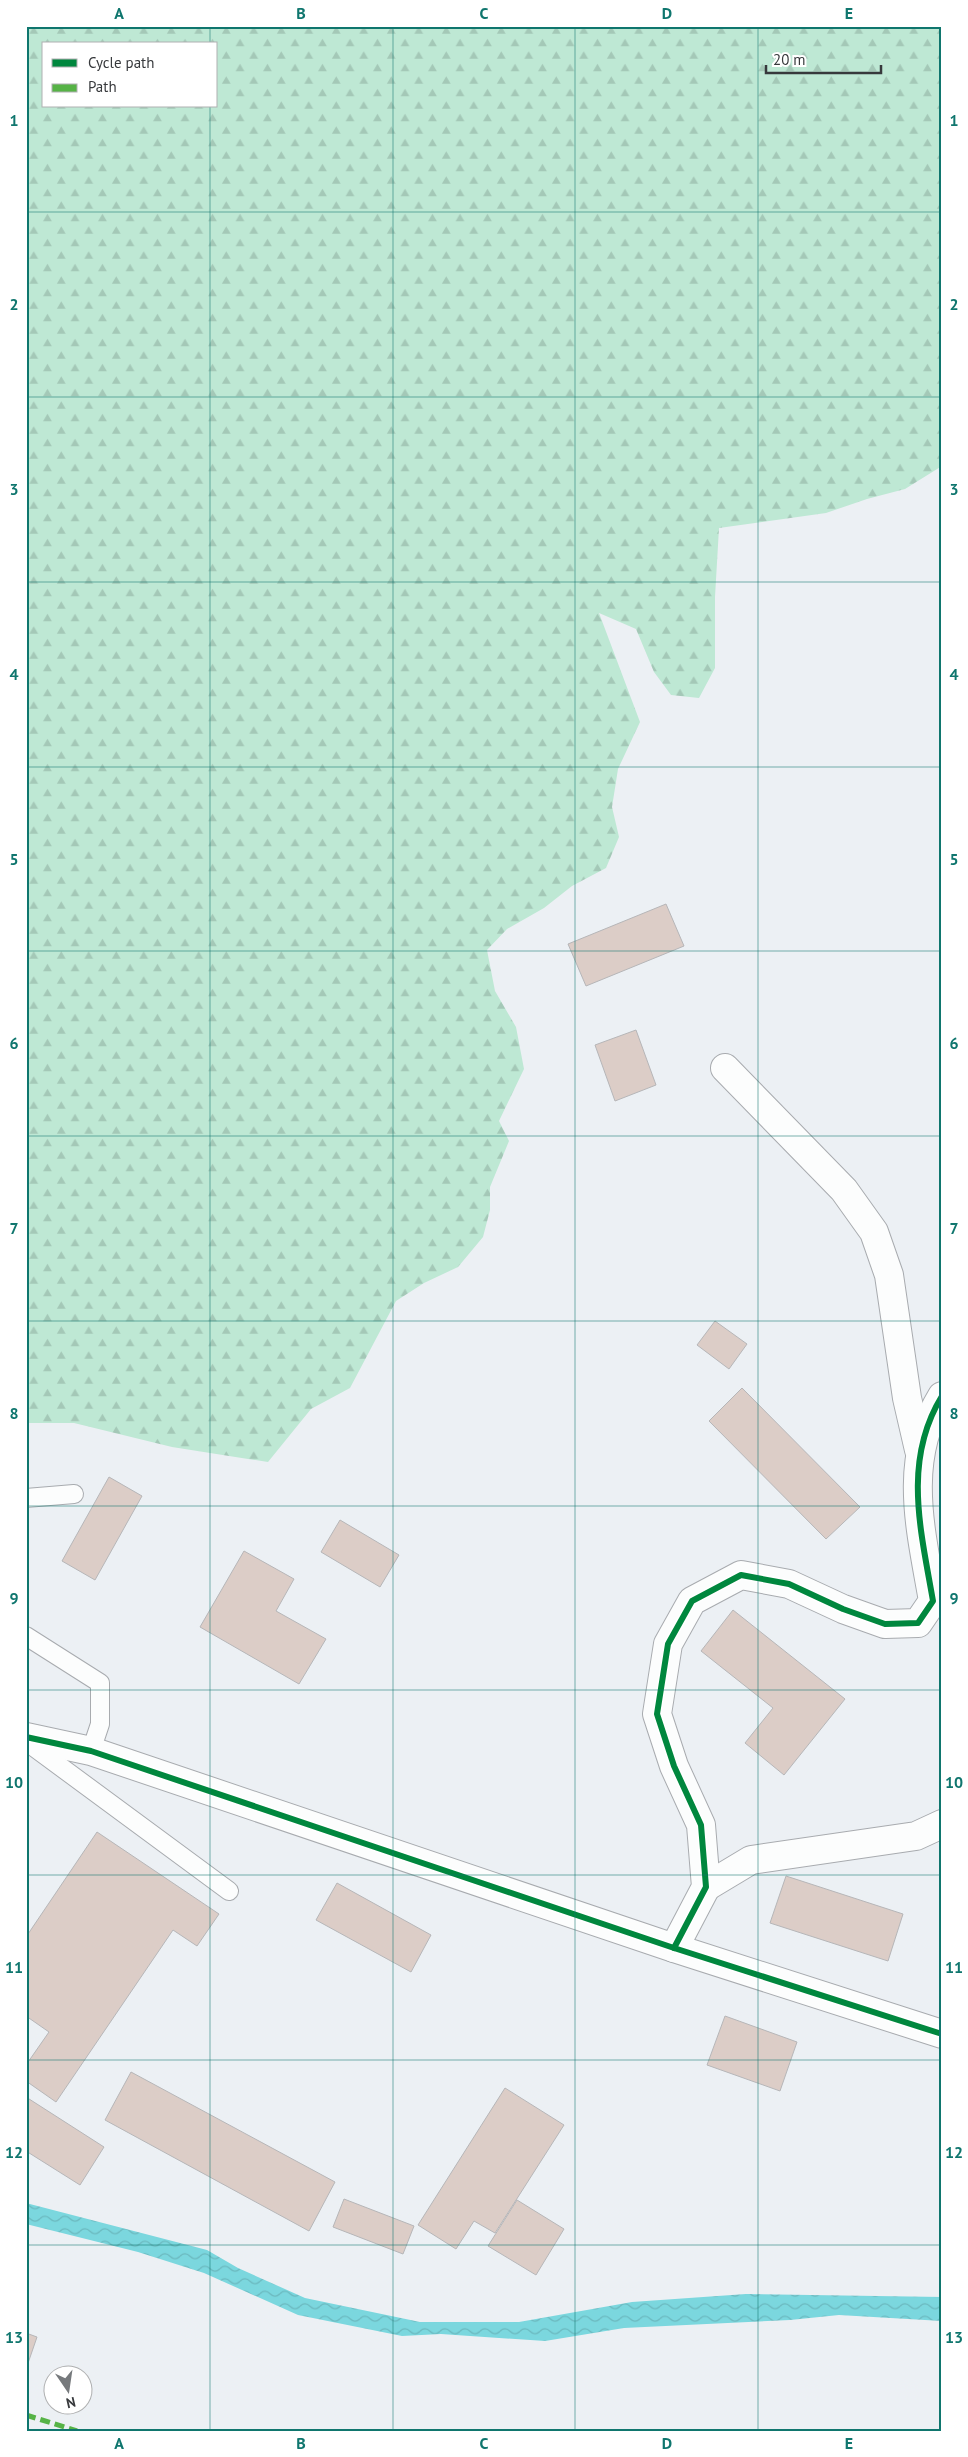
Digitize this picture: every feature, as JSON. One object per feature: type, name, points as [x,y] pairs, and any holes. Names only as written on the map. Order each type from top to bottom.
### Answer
[{"type":"street","points":[[725,1068],[844,1190],[874,1232],[889,1275],[907,1398],[920,1450]]},
{"type":"street","points":[[706,1887],[700,1825],[674,1766],[658,1714],[668,1644],[692,1601],[741,1575],[789,1584],[843,1609],[885,1624],[918,1623],[937,1611],[916,1490],[920,1450],[942,1396]]},
{"type":"street","points":[[26,1737],[91,1751],[674,1948],[942,2034]]},
{"type":"street","points":[[674,1948],[706,1887],[751,1860],[916,1836],[942,1824]]},
{"type":"lane","points":[[26,1498],[74,1494]]},
{"type":"lane","points":[[26,1636],[100,1683],[100,1724],[91,1751]]},
{"type":"lane","points":[[26,1741],[229,1891]]},
{"type":"green space","points":[[26,26],[942,26],[942,466],[905,489],[826,513],[719,528],[715,597],[715,668],[699,698],[671,695],[654,672],[636,629],[599,613],[640,722],[618,769],[612,807],[619,837],[606,868],[572,886],[544,908],[507,929],[487,950],[495,991],[516,1027],[524,1069],[499,1121],[509,1141],[490,1187],[490,1210],[483,1237],[458,1267],[424,1283],[396,1301],[350,1388],[311,1409],[268,1462],[172,1447],[74,1423],[26,1423]]},
{"type":"water","points":[[26,2203],[207,2250],[238,2268],[305,2298],[420,2322],[519,2322],[632,2302],[746,2294],[942,2297],[942,2321],[839,2315],[790,2320],[624,2328],[545,2341],[441,2334],[402,2336],[298,2315],[204,2273],[138,2252],[26,2224]]},
{"type":"building","points":[[666,904],[684,946],[586,986],[568,944]]},
{"type":"building","points":[[636,1030],[656,1085],[615,1101],[595,1045]]},
{"type":"building","points":[[715,1321],[747,1344],[729,1369],[697,1345]]},
{"type":"building","points":[[742,1388],[860,1507],[826,1539],[709,1421]]},
{"type":"building","points":[[109,1477],[142,1496],[95,1580],[62,1561]]},
{"type":"building","points":[[340,1520],[399,1555],[380,1587],[321,1552]]},
{"type":"building","points":[[244,1551],[294,1579],[276,1611],[326,1639],[299,1684],[200,1627]]},
{"type":"building","points":[[733,1610],[845,1699],[784,1775],[745,1743],[773,1708],[701,1651]]},
{"type":"building","points":[[97,1832],[219,1914],[197,1946],[173,1930],[56,2102],[26,2081],[26,2065],[49,2032],[26,2016],[26,1937]]},
{"type":"building","points":[[786,1876],[903,1914],[888,1961],[770,1923]]},
{"type":"building","points":[[337,1883],[431,1935],[411,1972],[316,1920]]},
{"type":"building","points":[[725,2016],[797,2042],[780,2091],[707,2065]]},
{"type":"building","points":[[131,2072],[335,2182],[309,2231],[105,2120]]},
{"type":"building","points":[[505,2088],[564,2125],[495,2233],[474,2221],[456,2249],[418,2225]]},
{"type":"building","points":[[26,2097],[104,2147],[80,2185],[26,2151]]},
{"type":"building","points":[[344,2199],[414,2226],[403,2254],[333,2227]]},
{"type":"building","points":[[517,2200],[564,2229],[536,2275],[488,2246]]},
{"type":"building","points":[[26,2333],[37,2337],[26,2369]]},
{"type":"marked path","points":[[26,2415],[77,2431]]},
{"type":"cycle path","points":[[674,1948],[706,1887],[701,1825],[674,1766],[657,1714],[668,1644],[692,1601],[741,1575],[789,1584],[843,1609],[885,1624],[918,1623],[933,1601],[920,1523],[918,1471],[922,1446],[930,1421],[942,1396]]},
{"type":"cycle path","points":[[26,1737],[91,1751],[674,1948],[942,2034]]}]
